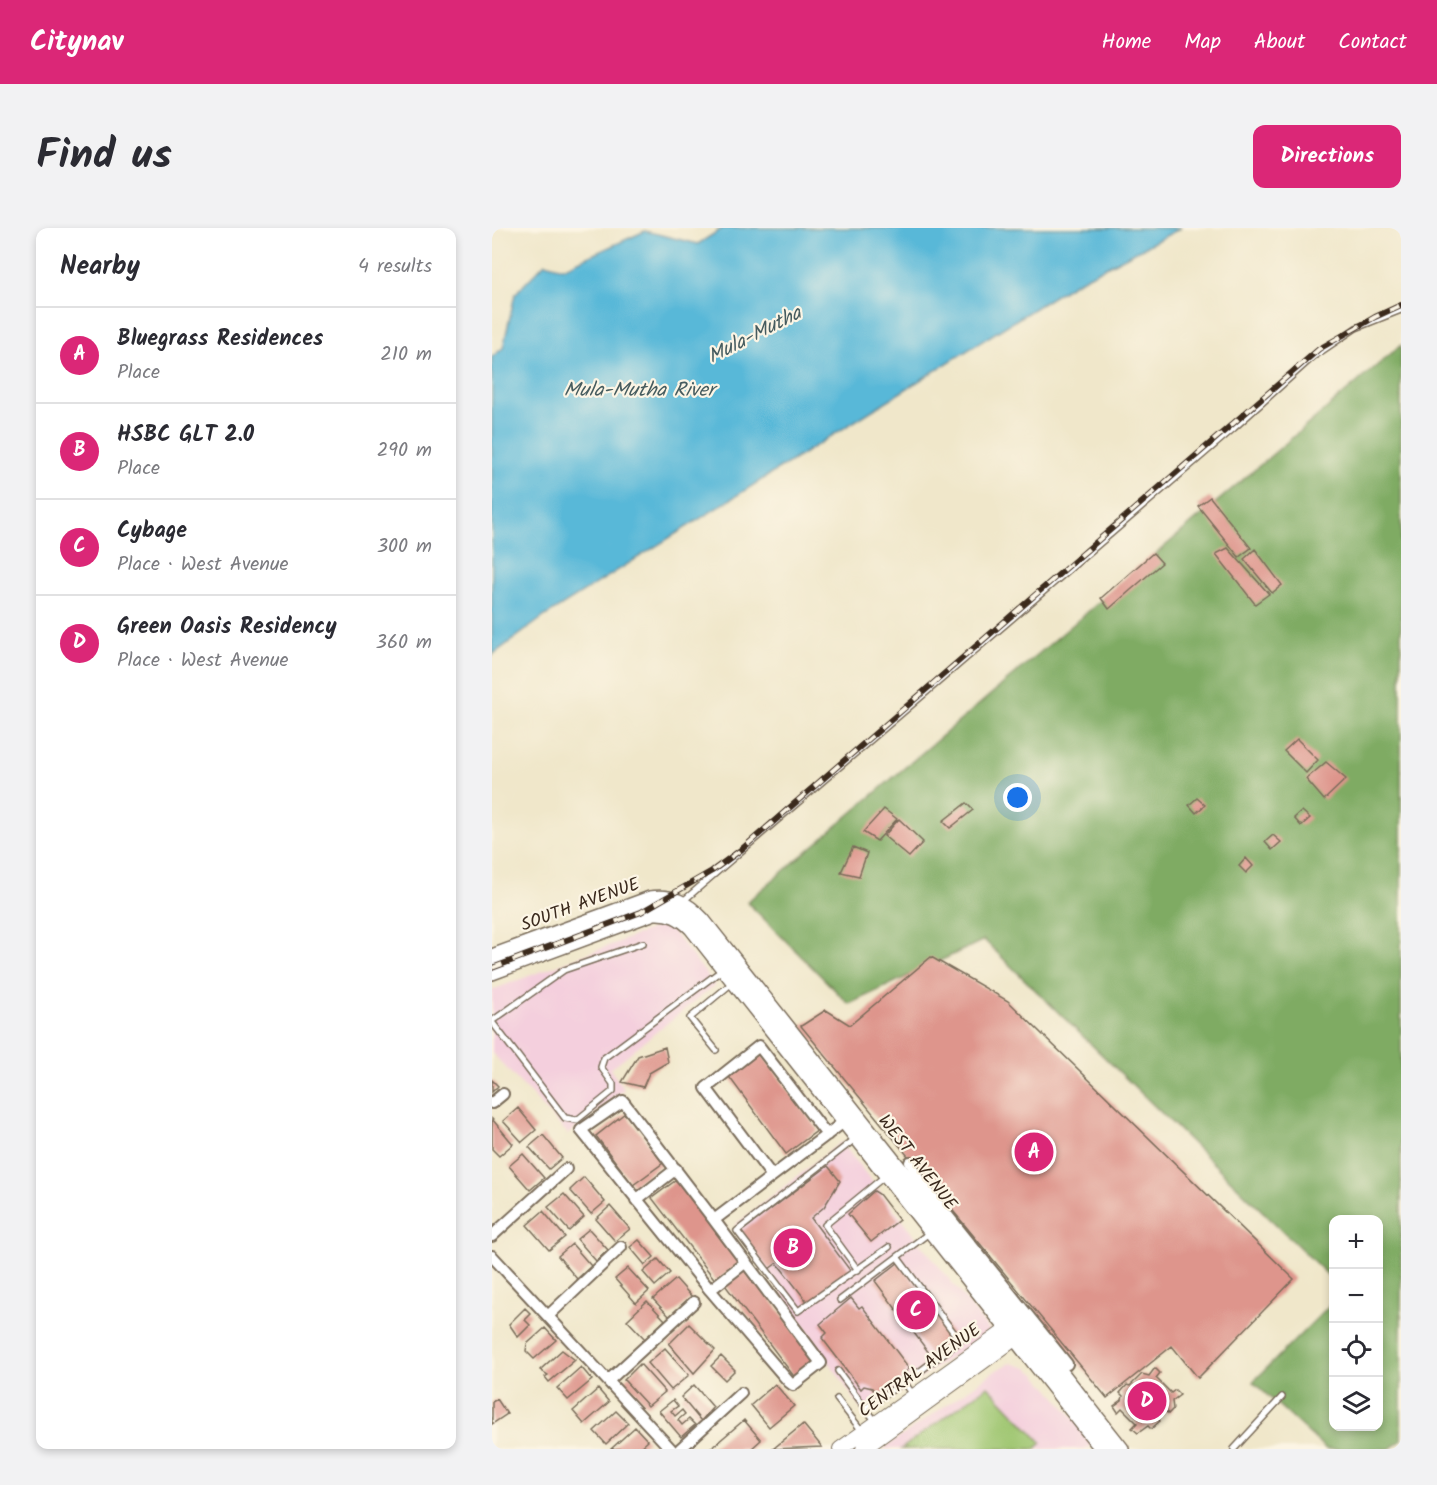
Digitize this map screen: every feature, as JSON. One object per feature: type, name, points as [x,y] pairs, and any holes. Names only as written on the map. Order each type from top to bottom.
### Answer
[{"type":"main road","name":"SOUTH AVENUE","points":[[492,957],[650,899],[673,899],[678,909],[654,912],[492,972]]},
{"type":"main road","name":"WEST AVENUE","points":[[678,909],[723,969],[1006,1297],[1017,1330],[1103,1449]]},
{"type":"main road","name":"WEST AVENUE","points":[[678,909],[702,920],[850,1118],[857,1138],[931,1232],[1121,1449]]},
{"type":"street","points":[[772,1176],[706,1088],[759,1046],[827,1135]]},
{"type":"street","points":[[492,1103],[503,1094]]},
{"type":"street","points":[[623,1101],[676,1169],[821,1364],[793,1385],[711,1290],[580,1130],[623,1101]]},
{"type":"street","points":[[714,1220],[850,1118]]},
{"type":"street","points":[[910,1162],[923,1185],[1006,1297],[1067,1364]]},
{"type":"street","points":[[492,1236],[566,1169]]},
{"type":"street","points":[[636,1200],[676,1169]]},
{"type":"street","points":[[548,1316],[621,1247]]},
{"type":"street","points":[[492,1256],[671,1449]]},
{"type":"street","points":[[711,1290],[746,1262]]},
{"type":"street","points":[[608,1381],[694,1302]]},
{"type":"street","name":"CENTRAL AVENUE","points":[[842,1449],[915,1396],[1017,1330]]},
{"type":"street","name":"CENTRAL AVENUE","points":[[863,1449],[1017,1330]]},
{"type":"street","points":[[680,1449],[741,1393]]},
{"type":"lane","points":[[678,909],[1225,436],[1313,357],[1356,328],[1401,310]]},
{"type":"lane","points":[[643,943],[564,970],[492,1022],[565,1118],[577,1120],[613,1090],[613,1084],[601,1067],[604,1058],[723,969]]},
{"type":"lane","points":[[716,1050],[690,1018],[734,982]]},
{"type":"lane","points":[[857,1138],[737,1231],[798,1311],[889,1247]]},
{"type":"lane","points":[[858,1270],[825,1225],[886,1175]]},
{"type":"lane","points":[[840,1300],[931,1232]]},
{"type":"lane","points":[[898,1257],[960,1341],[919,1372]]},
{"type":"lane","points":[[838,1371],[877,1423]]},
{"type":"lane","points":[[865,1408],[904,1382],[915,1396]]},
{"type":"lane","points":[[1234,1449],[1282,1397]]},
{"type":"lane","points":[[837,1399],[863,1432]]},
{"type":"shaded area","points":[[663,925],[670,928],[715,985],[610,1069],[624,1089],[568,1134],[492,1053],[492,990]]},
{"type":"shaded area","points":[[841,1142],[990,1331],[866,1416],[735,1225]]},
{"type":"shaded area","points":[[1011,1363],[1028,1368],[1036,1374],[1095,1442],[1087,1449],[883,1449],[998,1369]]},
{"type":"green space","points":[[1401,345],[1401,1441],[1389,1449],[1326,1449],[1253,1382],[1329,1306],[1329,1431],[1383,1431],[1383,1215],[1329,1215],[1329,1276],[984,940],[849,1004],[747,902]]},
{"type":"green space","points":[[988,1386],[1042,1443],[1035,1449],[901,1449]]},
{"type":"water","name":"Mula-Mutha River","points":[[723,228],[1181,228],[1073,284],[545,616],[492,655],[492,357],[503,348],[515,294],[545,263],[563,268],[645,231],[698,244]]},
{"type":"building","points":[[1210,497],[1251,548],[1239,557],[1198,506]]},
{"type":"building","points":[[1228,548],[1269,594],[1255,604],[1216,554]]},
{"type":"building","points":[[1255,549],[1282,585],[1272,593],[1244,559]]},
{"type":"building","points":[[1153,553],[1162,563],[1109,609],[1101,598]]},
{"type":"building","points":[[1297,739],[1318,760],[1306,773],[1284,751]]},
{"type":"building","points":[[1326,762],[1346,779],[1324,800],[1306,779]]},
{"type":"building","points":[[1197,798],[1205,805],[1196,813],[1189,805]]},
{"type":"building","points":[[966,803],[973,810],[950,828],[943,821]]},
{"type":"building","points":[[884,809],[897,819],[877,841],[863,832]]},
{"type":"building","points":[[1302,811],[1310,818],[1301,826],[1294,818]]},
{"type":"building","points":[[899,819],[923,842],[909,857],[884,836]]},
{"type":"building","points":[[1273,835],[1281,842],[1272,850],[1265,842]]},
{"type":"building","points":[[853,847],[867,853],[859,876],[841,872]]},
{"type":"building","points":[[1246,858],[1253,866],[1246,873],[1239,866]]},
{"type":"building","points":[[931,957],[1008,1001],[1294,1279],[1198,1378],[1172,1346],[1107,1398],[801,1026],[826,1010],[850,1025]]},
{"type":"building","points":[[665,1047],[668,1062],[649,1073],[643,1087],[622,1082],[638,1056]]},
{"type":"building","points":[[759,1050],[818,1130],[786,1154],[727,1074]]},
{"type":"building","points":[[492,1080],[498,1086],[492,1092]]},
{"type":"building","points":[[518,1108],[536,1130],[522,1142],[503,1121]]},
{"type":"building","points":[[625,1113],[663,1163],[633,1185],[596,1136]]},
{"type":"building","points":[[492,1119],[513,1144],[499,1156],[492,1149]]},
{"type":"building","points":[[543,1135],[562,1158],[549,1169],[529,1147]]},
{"type":"building","points":[[523,1154],[544,1178],[530,1190],[509,1166]]},
{"type":"building","points":[[828,1166],[840,1181],[824,1207],[811,1218],[852,1273],[809,1304],[777,1263],[769,1269],[741,1232]]},
{"type":"building","points":[[584,1177],[605,1202],[591,1214],[570,1190]]},
{"type":"building","points":[[679,1178],[743,1261],[716,1281],[652,1198]]},
{"type":"building","points":[[874,1191],[879,1194],[899,1220],[871,1242],[848,1214]]},
{"type":"building","points":[[564,1194],[584,1217],[569,1231],[548,1207]]},
{"type":"building","points":[[610,1206],[630,1229],[615,1241],[596,1219]]},
{"type":"building","points":[[543,1211],[565,1237],[549,1250],[527,1225]]},
{"type":"building","points":[[589,1229],[608,1250],[596,1261],[577,1239]]},
{"type":"building","points":[[639,1240],[654,1257],[645,1265],[630,1247]]},
{"type":"building","points":[[572,1244],[591,1266],[577,1279],[558,1256]]},
{"type":"building","points":[[658,1259],[670,1273],[655,1286],[643,1272]]},
{"type":"building","points":[[899,1262],[956,1339],[932,1357],[875,1281]]},
{"type":"building","points":[[628,1268],[649,1291],[636,1303],[615,1279]]},
{"type":"building","points":[[748,1268],[818,1363],[796,1379],[725,1285]]},
{"type":"building","points":[[676,1279],[692,1297],[670,1317],[653,1299]]},
{"type":"building","points":[[851,1298],[859,1308],[862,1306],[909,1368],[899,1382],[878,1397],[872,1388],[864,1386],[861,1389],[822,1338],[827,1333],[820,1324]]},
{"type":"building","points":[[647,1301],[665,1320],[645,1339],[627,1320]]},
{"type":"building","points":[[525,1308],[531,1314],[525,1320],[530,1325],[518,1337],[509,1324]]},
{"type":"building","points":[[689,1324],[715,1350],[694,1373],[669,1344]]},
{"type":"building","points":[[545,1328],[556,1340],[534,1359],[526,1351],[527,1344]]},
{"type":"building","points":[[665,1348],[689,1375],[671,1390],[648,1363]]},
{"type":"building","points":[[562,1350],[575,1360],[549,1382],[545,1377],[548,1375],[540,1370]]},
{"type":"building","points":[[721,1356],[735,1370],[725,1380],[711,1366]]},
{"type":"building","points":[[640,1364],[665,1392],[648,1406],[624,1380]]},
{"type":"building","points":[[581,1367],[592,1380],[568,1400],[557,1388]]},
{"type":"building","points":[[1155,1368],[1160,1373],[1156,1378],[1171,1393],[1175,1390],[1180,1395],[1172,1401],[1173,1409],[1168,1414],[1165,1410],[1157,1418],[1160,1421],[1151,1429],[1148,1426],[1138,1433],[1132,1428],[1137,1423],[1122,1408],[1118,1412],[1114,1406],[1122,1400],[1123,1396],[1120,1393],[1127,1385],[1130,1386],[1142,1374],[1149,1376]]},
{"type":"building","points":[[775,1384],[794,1406],[769,1427],[751,1405]]},
{"type":"building","points":[[694,1385],[713,1407],[701,1421],[681,1397]]},
{"type":"building","points":[[598,1389],[609,1402],[584,1424],[573,1411]]},
{"type":"building","points":[[497,1399],[507,1414],[492,1424],[492,1402]]},
{"type":"building","points":[[673,1400],[678,1406],[671,1411],[675,1416],[682,1410],[685,1414],[678,1420],[682,1425],[689,1419],[695,1425],[681,1437],[659,1411]]},
{"type":"building","points":[[616,1411],[628,1423],[606,1444],[594,1431]]},
{"type":"building","points":[[744,1420],[761,1440],[751,1449],[710,1449]]},
{"type":"building","points":[[803,1424],[822,1447],[773,1449]]},
{"type":"building","points":[[635,1427],[648,1441],[639,1449],[611,1449]]},
{"type":"railway","points":[[492,968],[641,912],[712,871],[742,849],[1319,349],[1401,305]]},
{"type":"place","name":"Bluegrass Residences","points":[[1034,1152]]},
{"type":"place","name":"HSBC GLT 2.0","points":[[793,1248]]},
{"type":"place","name":"Cybage","points":[[916,1310]]},
{"type":"place","name":"Green Oasis Residency","points":[[1147,1401]]},
{"type":"water label","name":"Mula-Mutha","points":[[754,334]]}]
